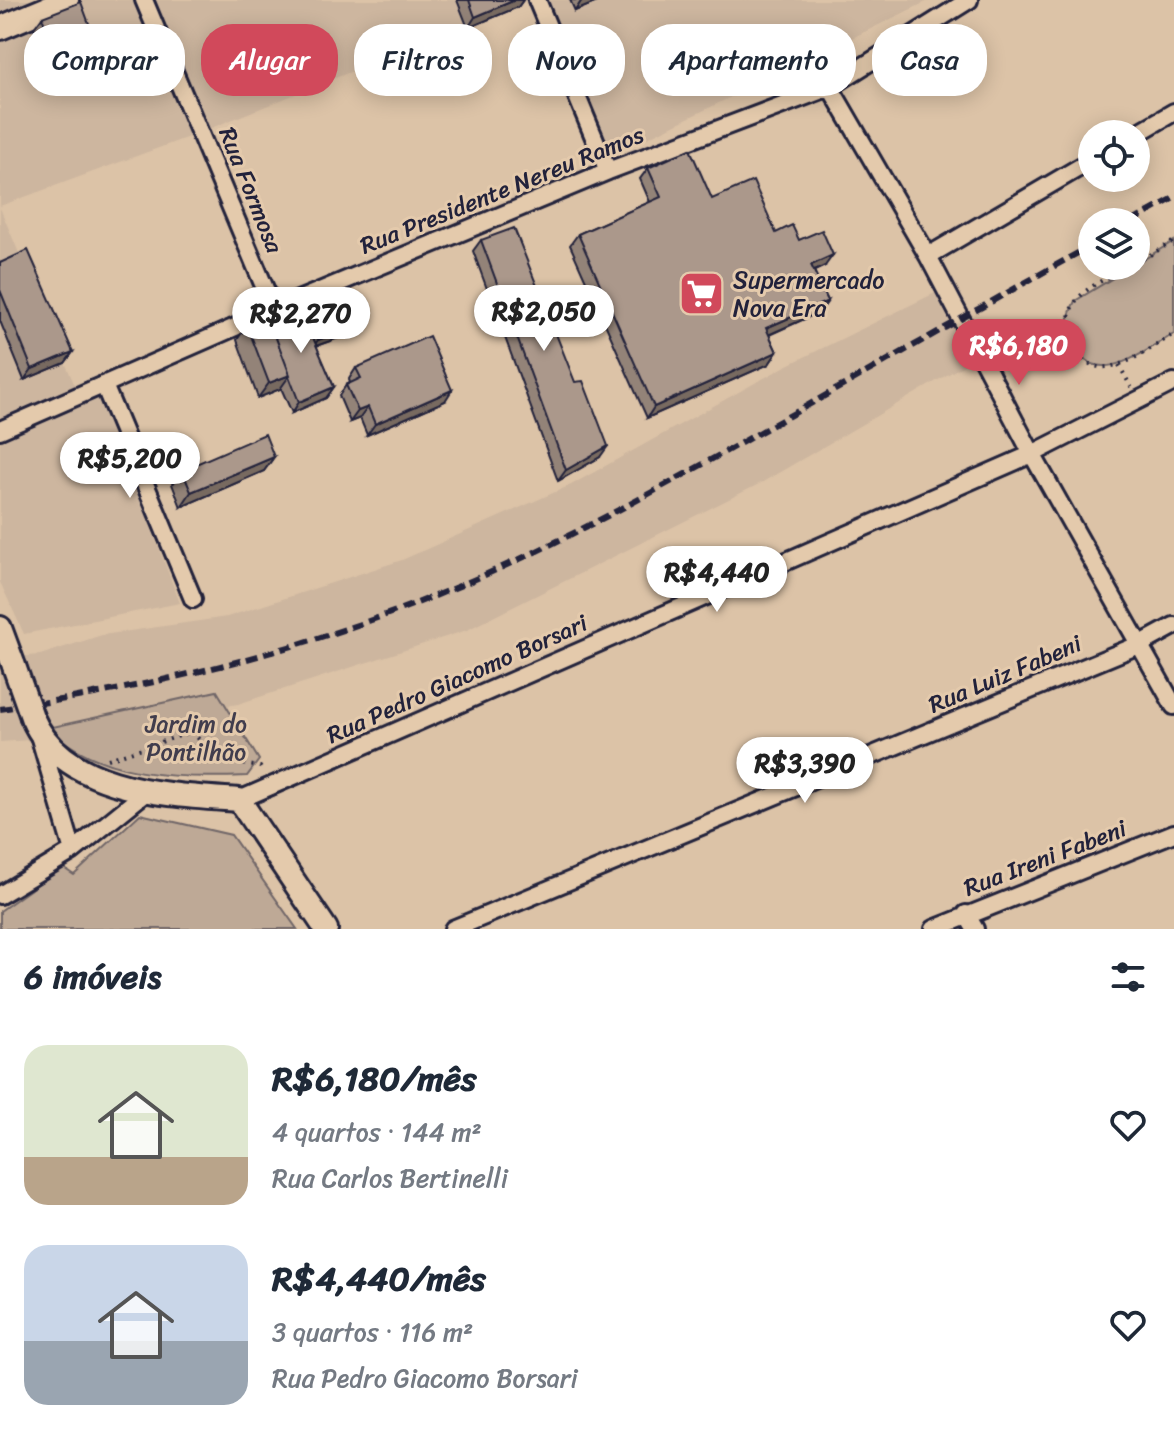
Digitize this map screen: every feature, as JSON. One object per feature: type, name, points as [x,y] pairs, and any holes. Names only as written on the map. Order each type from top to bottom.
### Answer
[{"type":"main road","points":[[0,28],[67,0]]},
{"type":"main road","points":[[0,628],[35,725],[67,759],[113,783],[145,793],[239,800],[326,929]]},
{"type":"street","name":"Rua Formosa","points":[[144,0],[274,310]]},
{"type":"street","points":[[537,0],[608,171]]},
{"type":"street","name":"Rua Presidente Nereu Ramos","points":[[856,70],[964,1]]},
{"type":"street","name":"Rua Presidente Nereu Ramos","points":[[0,430],[274,310],[608,171],[806,96]]},
{"type":"street","points":[[835,96],[928,256],[1032,454],[1174,706]]},
{"type":"street","points":[[1150,126],[1174,112]]},
{"type":"street","points":[[928,256],[1078,168]]},
{"type":"street","name":"Rua Pedro Giacomo Borsari","points":[[239,800],[1032,454],[1174,382]]},
{"type":"street","points":[[104,385],[193,599]]},
{"type":"street","name":"Rua Luiz Fabeni","points":[[453,929],[1141,644],[1174,626]]},
{"type":"street","points":[[35,725],[73,851]]},
{"type":"street","points":[[0,895],[73,851],[145,793]]},
{"type":"street","name":"Rua Ireni Fabeni","points":[[934,929],[1174,833]]},
{"type":"street","points":[[966,914],[975,929]]},
{"type":"path","points":[[1150,255],[1174,241]]},
{"type":"path","points":[[1108,280],[1075,301],[1067,324],[1071,341],[1087,362],[1107,367],[1125,362],[1174,334]]},
{"type":"path","points":[[976,346],[1071,341]]},
{"type":"path","points":[[122,752],[192,732],[219,760],[260,767],[264,773]]},
{"type":"shaded area","points":[[0,0],[528,0],[469,24],[354,24],[354,70],[338,77],[338,24],[201,24],[201,96],[290,96],[0,206]]},
{"type":"shaded area","points":[[530,0],[930,0],[881,24],[872,24],[872,28],[856,36],[856,24],[641,24],[641,96],[733,96],[598,162],[570,96],[625,96],[625,24],[540,24]]},
{"type":"shaded area","points":[[0,208],[75,386],[95,382],[180,603],[24,634],[0,582]]},
{"type":"shaded area","points":[[935,293],[971,361],[761,483],[467,630],[238,704],[31,740],[0,742],[0,658],[40,655],[102,635],[227,617],[402,560],[571,485],[784,367]]},
{"type":"green space","points":[[1174,241],[1174,334],[1120,363],[1106,366],[1093,364],[1082,357],[1072,343],[1068,327],[1075,301],[1110,280],[1150,280],[1150,256]]},
{"type":"green space","name":"Jardim do Pontilhão","points":[[217,691],[259,760],[247,776],[168,775],[116,766],[68,745],[48,728]]},
{"type":"green space","points":[[140,814],[231,835],[297,929],[0,929],[0,911],[62,867],[74,875]]},
{"type":"building","points":[[469,0],[515,0],[475,17]]},
{"type":"building","points":[[81,2],[89,24],[45,24],[42,17]]},
{"type":"building","name":"Supermercado Nova Era","points":[[690,149],[712,199],[753,181],[776,233],[792,225],[799,240],[822,230],[833,255],[811,265],[828,301],[766,328],[777,352],[654,407],[578,234],[661,197],[648,168]]},
{"type":"building","points":[[514,228],[575,382],[583,381],[608,446],[566,470],[481,240]]},
{"type":"building","points":[[28,250],[73,352],[32,369],[0,290],[0,263]]},
{"type":"building","points":[[300,307],[334,387],[299,402],[269,319]]},
{"type":"building","points":[[342,307],[350,328],[318,340],[311,318]]},
{"type":"building","points":[[268,317],[290,375],[269,383],[247,325]]},
{"type":"building","points":[[429,336],[452,390],[375,424],[368,407],[358,411],[346,385],[361,378],[356,368]]},
{"type":"building","points":[[265,434],[274,457],[191,492],[182,470]]},
{"type":"railway","points":[[1150,211],[1174,198]]},
{"type":"railway","points":[[0,709],[128,687],[254,657],[378,618],[439,594],[533,553],[636,500],[1078,253]]},
{"type":"place","name":"Supermercado Nova Era","points":[[702,294]]}]
